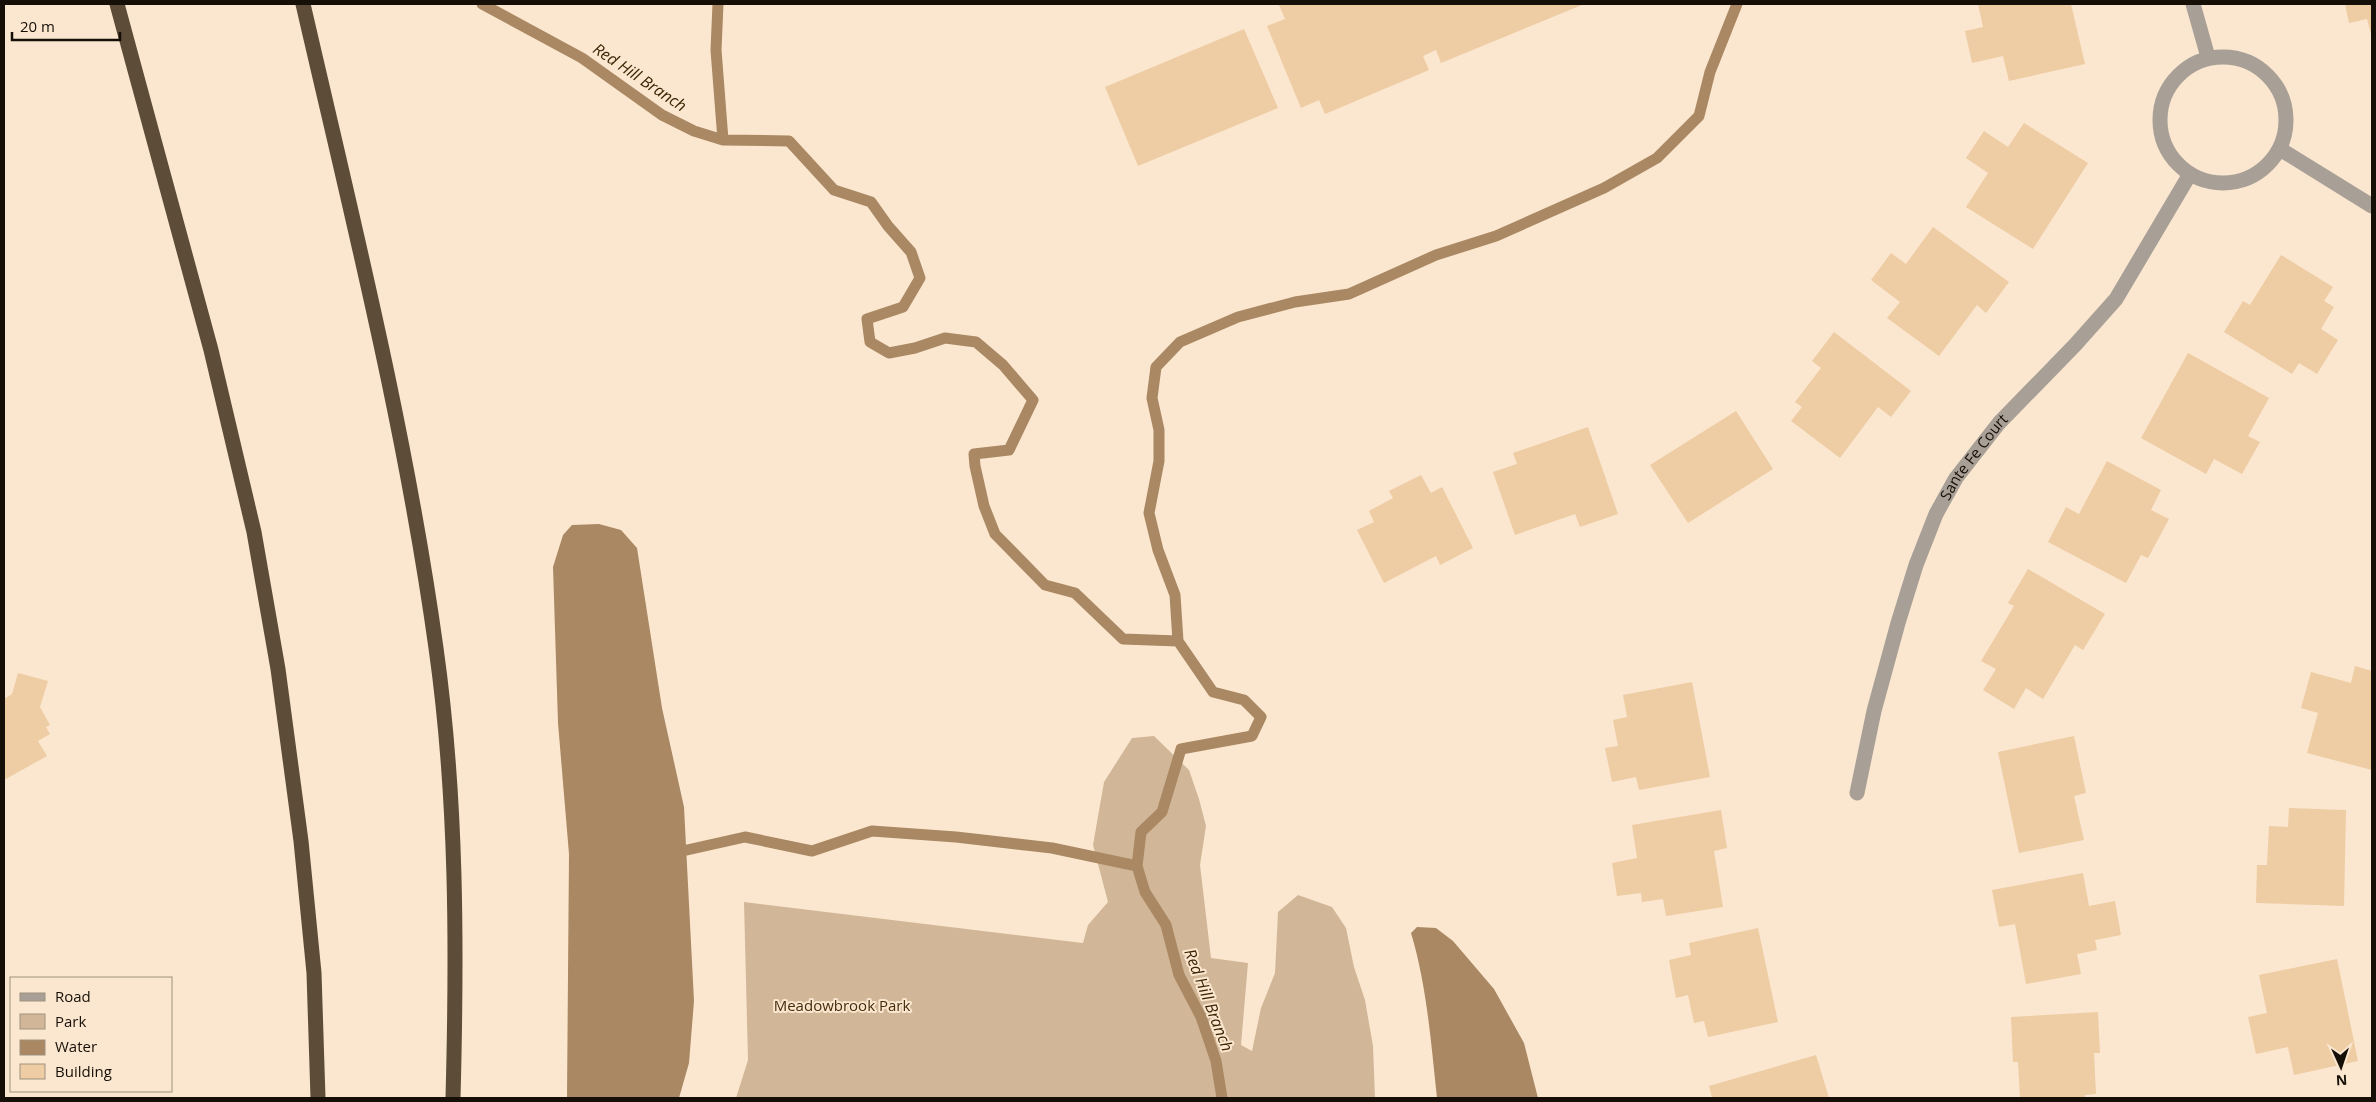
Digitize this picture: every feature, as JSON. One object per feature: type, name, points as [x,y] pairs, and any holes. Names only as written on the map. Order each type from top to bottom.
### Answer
[{"type":"highway","points":[[117,4],[212,350],[254,532],[278,669],[301,841],[314,973],[318,1098]]},
{"type":"highway","points":[[303,4],[375,319],[413,502],[436,650],[454,834],[456,975],[453,1098]]},
{"type":"street","points":[[2193,4],[2208,57]]},
{"type":"street","points":[[2208,57],[2232,57],[2254,64],[2272,80],[2283,100],[2286,123],[2280,149],[2269,164],[2252,176],[2231,183],[2210,182],[2190,174],[2174,161],[2162,142],[2159,120],[2162,100],[2172,80],[2188,66],[2208,57]]},
{"type":"street","points":[[2280,149],[2372,206]]},
{"type":"street","name":"Sante Fe Court","points":[[1857,793],[1874,711],[1898,623],[1916,565],[1940,506],[1956,478],[1999,423],[2075,345],[2116,299],[2190,174]]},
{"type":"green space","name":"Meadowbrook Park","points":[[1154,736],[1189,770],[1206,826],[1200,865],[1211,958],[1248,963],[1241,1045],[1252,1051],[1261,1008],[1275,973],[1278,912],[1298,895],[1332,907],[1346,928],[1354,967],[1365,1000],[1373,1046],[1375,1098],[736,1098],[748,1060],[744,902],[1083,943],[1088,925],[1108,902],[1093,845],[1104,782],[1132,738]]},
{"type":"water","points":[[599,524],[621,530],[637,548],[662,708],[684,807],[694,1001],[689,1063],[679,1098],[567,1098],[569,854],[558,723],[553,567],[563,535],[572,525]]},
{"type":"water","points":[[1417,927],[1436,928],[1453,941],[1494,989],[1524,1043],[1538,1098],[1437,1098],[1425,994],[1411,933]]},
{"type":"building","points":[[1978,4],[2071,4],[2085,64],[2009,81],[2003,56],[1972,63],[1965,31],[1983,27]]},
{"type":"building","points":[[2345,4],[2372,4],[2372,38],[2367,19],[2349,23]]},
{"type":"building","points":[[1279,5],[1582,5],[1441,63],[1436,50],[1423,56],[1429,70],[1325,114],[1319,100],[1301,108],[1267,26],[1285,19]]},
{"type":"building","points":[[1244,29],[1278,108],[1138,166],[1105,87]]},
{"type":"building","points":[[2024,123],[2088,163],[2033,249],[1966,207],[1988,173],[1966,158],[1984,131],[2008,147]]},
{"type":"building","points":[[1933,227],[2009,282],[1986,313],[1977,305],[1939,356],[1887,318],[1900,302],[1871,280],[1891,253],[1906,264]]},
{"type":"building","points":[[2281,255],[2333,287],[2324,301],[2334,307],[2321,329],[2338,340],[2317,374],[2299,363],[2292,374],[2224,332],[2243,301],[2250,305]]},
{"type":"building","points":[[1834,332],[1911,391],[1891,417],[1878,407],[1840,458],[1791,421],[1802,407],[1795,402],[1821,368],[1812,361]]},
{"type":"building","points":[[2188,353],[2269,398],[2248,436],[2260,442],[2242,474],[2214,459],[2206,474],[2141,438]]},
{"type":"building","points":[[1736,411],[1773,469],[1688,523],[1650,465]]},
{"type":"building","points":[[1588,427],[1618,514],[1580,527],[1575,514],[1515,535],[1493,472],[1517,464],[1513,453]]},
{"type":"building","points":[[2107,461],[2161,490],[2151,510],[2169,519],[2148,558],[2141,555],[2126,583],[2048,542],[2066,507],[2079,514]]},
{"type":"building","points":[[1421,475],[1431,493],[1442,487],[1473,548],[1440,565],[1436,556],[1384,583],[1357,530],[1374,522],[1369,511],[1393,498],[1389,491]]},
{"type":"building","points":[[2028,569],[2105,614],[2083,650],[2075,645],[2043,699],[2026,688],[2014,709],[1983,690],[1996,669],[1981,661],[2014,606],[2008,603]]},
{"type":"building","points":[[2355,666],[2372,671],[2372,770],[2307,753],[2318,713],[2301,708],[2311,672],[2351,683]]},
{"type":"building","points":[[18,673],[48,681],[40,707],[50,725],[46,727],[50,734],[38,741],[47,756],[4,780],[4,699],[12,694]]},
{"type":"building","points":[[1692,682],[1710,777],[1639,790],[1636,777],[1612,782],[1605,748],[1618,746],[1613,720],[1627,717],[1623,695]]},
{"type":"building","points":[[2074,736],[2086,793],[2074,796],[2084,840],[2019,853],[1998,752]]},
{"type":"building","points":[[2289,808],[2346,810],[2344,906],[2256,903],[2257,865],[2267,865],[2269,826],[2288,827]]},
{"type":"building","points":[[1721,810],[1727,848],[1714,851],[1723,907],[1666,916],[1663,899],[1642,902],[1641,893],[1617,896],[1612,863],[1637,858],[1632,825]]},
{"type":"building","points":[[2083,873],[2089,906],[2115,901],[2121,935],[2095,940],[2097,950],[2077,954],[2081,974],[2026,984],[2015,924],[1999,927],[1992,890]]},
{"type":"building","points":[[1758,928],[1778,1022],[1708,1037],[1704,1021],[1694,1023],[1688,995],[1676,998],[1669,960],[1691,955],[1689,943]]},
{"type":"building","points":[[2337,959],[2358,1061],[2294,1075],[2288,1047],[2256,1054],[2248,1017],[2267,1013],[2259,975]]},
{"type":"building","points":[[2098,1012],[2100,1053],[2094,1053],[2096,1094],[2085,1095],[2085,1098],[2020,1098],[2018,1062],[2013,1062],[2011,1017]]},
{"type":"building","points":[[1816,1055],[1829,1098],[1712,1098],[1709,1086]]},
{"type":"waterway","name":"Red Hill Branch","points":[[482,4],[582,58],[662,115],[694,131],[723,140],[789,141],[834,190],[871,202],[888,226],[911,252],[920,278],[903,307],[867,319],[870,342],[889,353],[915,348],[945,338],[976,342],[1003,365],[1033,400],[1009,450],[974,454],[984,506],[995,534],[1045,585],[1075,593],[1123,639],[1178,641],[1213,692],[1244,700],[1261,717],[1252,736],[1181,749],[1162,812],[1141,832],[1137,866],[1145,892],[1166,925],[1179,975],[1201,1017],[1216,1061],[1222,1098]]},
{"type":"waterway","points":[[718,4],[716,50],[723,140]]},
{"type":"waterway","points":[[1178,641],[1175,595],[1158,550],[1149,513],[1159,461],[1159,430],[1152,398],[1156,367],[1180,342],[1238,317],[1295,302],[1349,294],[1436,255],[1496,236],[1604,188],[1657,158],[1699,116],[1710,72],[1737,4]]},
{"type":"waterway","points":[[687,850],[745,837],[812,851],[872,831],[956,837],[1052,848],[1137,866]]}]
